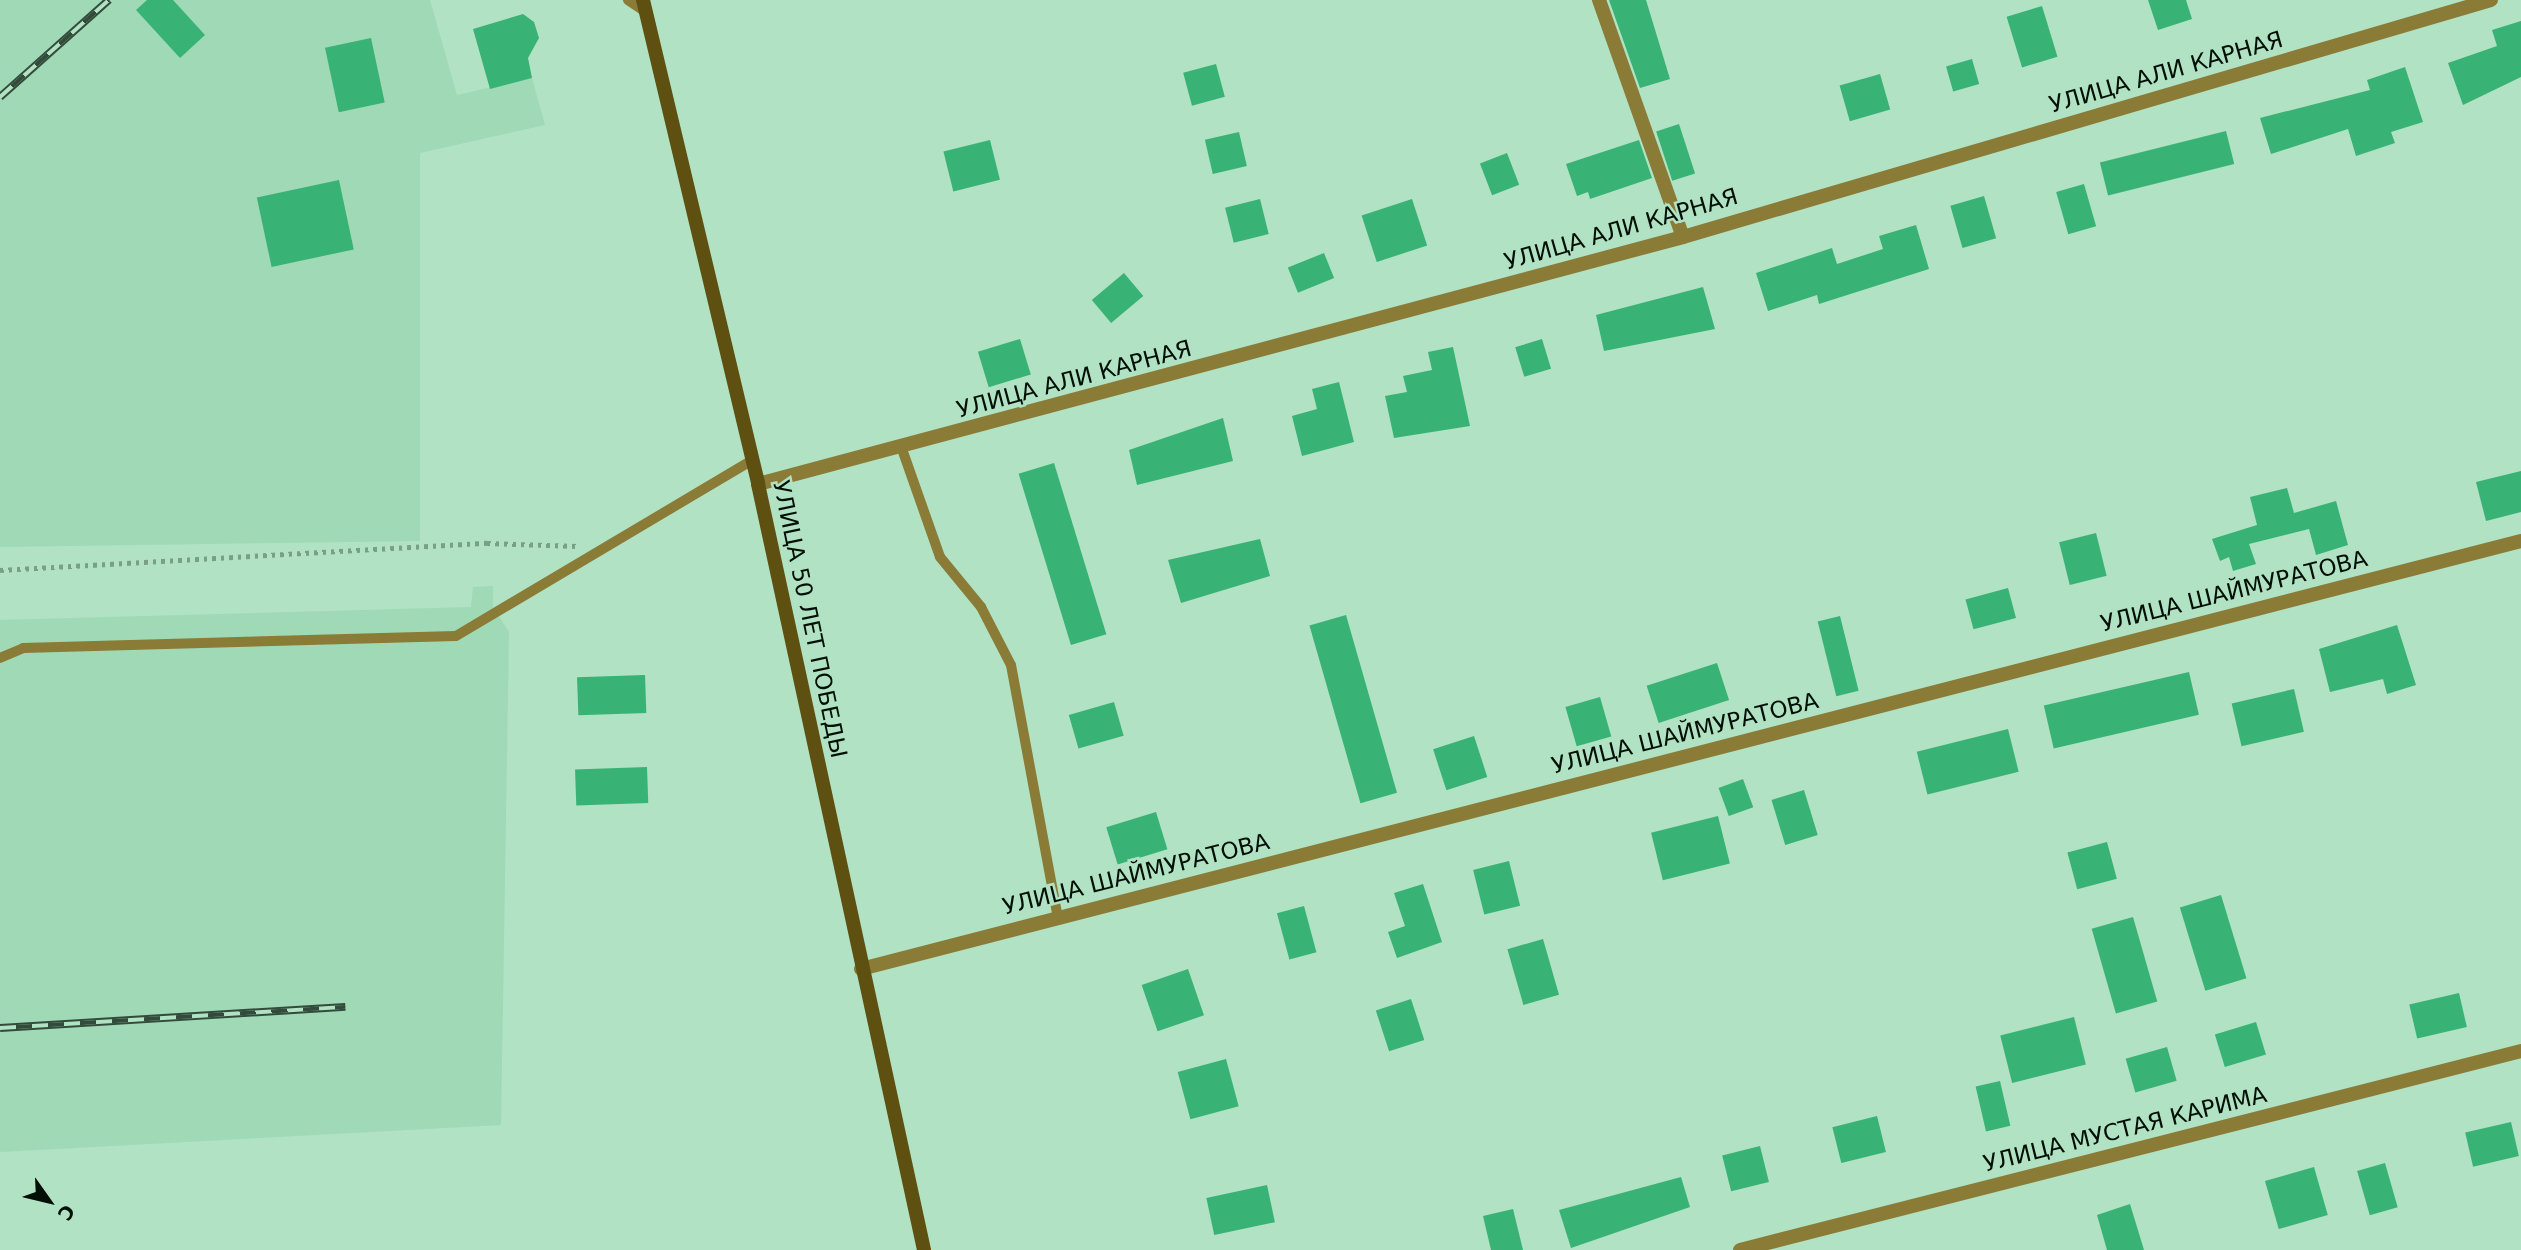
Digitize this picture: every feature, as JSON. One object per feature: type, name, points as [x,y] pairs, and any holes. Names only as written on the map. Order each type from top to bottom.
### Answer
[{"type":"street","points":[[1599,0],[1683,237]]},
{"type":"street","name":"УЛИЦА АЛИ КАРНАЯ","points":[[758,484],[902,449],[1683,237],[2491,0]]},
{"type":"street","name":"УЛИЦА 50 ЛЕТ ПОБЕДЫ","points":[[645,6],[753,460],[861,969],[924,1250]]},
{"type":"street","name":"УЛИЦА ШАЙМУРАТОВА","points":[[861,969],[2521,541]]},
{"type":"street","name":"УЛИЦА МУСТАЯ КАРИМА","points":[[1740,1250],[2521,1051]]},
{"type":"lane","points":[[628,0],[645,6]]},
{"type":"lane","points":[[902,449],[940,557],[981,607],[1011,665],[1058,918]]},
{"type":"lane","points":[[0,658],[23,648],[456,636],[600,547],[753,460]]},
{"type":"path","points":[[0,570],[486,543],[600,547]]},
{"type":"shaded area","points":[[0,0],[430,0],[457,95],[532,78],[545,125],[420,153],[420,541],[0,547]]},
{"type":"shaded area","points":[[493,586],[493,607],[509,632],[501,1125],[0,1152],[0,620],[471,607],[473,587]]},
{"type":"building","points":[[147,0],[173,0],[205,35],[180,58],[136,10]]},
{"type":"building","points":[[1609,0],[1646,0],[1670,79],[1640,88]]},
{"type":"building","points":[[2148,0],[2186,0],[2192,19],[2158,30]]},
{"type":"building","points":[[2042,6],[2057,57],[2022,68],[2007,17]]},
{"type":"building","points":[[523,14],[534,22],[539,38],[528,58],[532,78],[490,89],[473,29]]},
{"type":"building","points":[[2521,21],[2521,77],[2463,105],[2448,63],[2497,46],[2492,30]]},
{"type":"building","points":[[371,38],[385,103],[339,112],[325,48]]},
{"type":"building","points":[[1972,59],[1979,84],[1953,91],[1946,66]]},
{"type":"building","points":[[1216,64],[1225,97],[1192,106],[1183,73]]},
{"type":"building","points":[[2405,67],[2423,122],[2391,132],[2395,143],[2356,156],[2348,129],[2271,154],[2260,118],[2370,90],[2367,80]]},
{"type":"building","points":[[1880,74],[1890,110],[1850,121],[1840,86]]},
{"type":"building","points":[[1679,124],[1695,173],[1672,181],[1656,131]]},
{"type":"building","points":[[2226,131],[2234,164],[2108,195],[2100,162]]},
{"type":"building","points":[[1239,132],[1247,166],[1213,174],[1205,140]]},
{"type":"building","points":[[990,140],[1000,180],[953,191],[943,152]]},
{"type":"building","points":[[1639,140],[1652,178],[1590,199],[1588,192],[1577,196],[1566,164]]},
{"type":"building","points":[[1507,153],[1519,185],[1492,195],[1480,163]]},
{"type":"building","points":[[339,180],[354,249],[272,267],[257,197]]},
{"type":"building","points":[[2084,184],[2096,226],[2068,234],[2056,192]]},
{"type":"building","points":[[1984,196],[1996,238],[1962,248],[1950,206]]},
{"type":"building","points":[[1260,199],[1269,234],[1234,243],[1225,208]]},
{"type":"building","points":[[1412,199],[1427,246],[1377,262],[1362,215]]},
{"type":"building","points":[[1916,225],[1929,269],[1819,304],[1817,295],[1768,311],[1756,273],[1832,248],[1837,264],[1883,249],[1879,236]]},
{"type":"building","points":[[1324,253],[1334,278],[1298,293],[1288,268]]},
{"type":"building","points":[[1124,273],[1143,296],[1111,323],[1092,300]]},
{"type":"building","points":[[1703,287],[1715,329],[1604,351],[1596,315]]},
{"type":"building","points":[[1020,339],[1031,374],[989,387],[978,352]]},
{"type":"building","points":[[1542,339],[1551,369],[1524,377],[1515,347]]},
{"type":"building","points":[[1453,347],[1470,426],[1394,438],[1385,396],[1407,392],[1403,376],[1432,370],[1428,352]]},
{"type":"building","points":[[1339,382],[1354,442],[1302,456],[1292,416],[1317,409],[1312,389]]},
{"type":"building","points":[[1223,418],[1233,461],[1137,485],[1129,450]]},
{"type":"building","points":[[1054,463],[1106,634],[1071,645],[1019,474]]},
{"type":"building","points":[[2521,471],[2521,512],[2486,521],[2476,482]]},
{"type":"building","points":[[2287,488],[2294,513],[2336,501],[2348,545],[2316,555],[2309,529],[2249,544],[2256,564],[2233,571],[2229,557],[2220,561],[2212,539],[2257,525],[2250,497]]},
{"type":"building","points":[[2096,533],[2107,576],[2070,585],[2059,542]]},
{"type":"building","points":[[1260,539],[1270,576],[1181,603],[1168,560]]},
{"type":"building","points":[[2008,588],[2016,618],[1974,629],[1965,599]]},
{"type":"building","points":[[1346,615],[1397,793],[1360,803],[1309,625]]},
{"type":"building","points":[[1840,616],[1859,691],[1836,696],[1818,622]]},
{"type":"building","points":[[2397,625],[2416,685],[2387,694],[2383,679],[2330,692],[2319,649]]},
{"type":"building","points":[[1717,663],[1729,700],[1659,723],[1647,686]]},
{"type":"building","points":[[2189,672],[2199,715],[2054,748],[2044,706]]},
{"type":"building","points":[[645,675],[646,713],[578,715],[577,677]]},
{"type":"building","points":[[2294,689],[2304,732],[2242,746],[2232,703]]},
{"type":"building","points":[[1600,697],[1611,736],[1577,746],[1565,707]]},
{"type":"building","points":[[1114,702],[1124,736],[1078,749],[1069,715]]},
{"type":"building","points":[[2008,729],[2019,772],[1927,794],[1917,752]]},
{"type":"building","points":[[1474,736],[1487,777],[1446,790],[1433,749]]},
{"type":"building","points":[[647,767],[648,803],[576,805],[575,770]]},
{"type":"building","points":[[1743,779],[1753,807],[1729,816],[1719,788]]},
{"type":"building","points":[[1804,790],[1818,835],[1785,845],[1771,800]]},
{"type":"building","points":[[1156,812],[1167,849],[1118,864],[1106,827]]},
{"type":"building","points":[[1718,816],[1730,864],[1663,880],[1651,833]]},
{"type":"building","points":[[2107,842],[2117,879],[2077,889],[2067,853]]},
{"type":"building","points":[[1509,861],[1520,906],[1484,915],[1473,870]]},
{"type":"building","points":[[1423,884],[1442,942],[1397,958],[1388,932],[1405,926],[1394,893]]},
{"type":"building","points":[[2221,895],[2246,978],[2205,991],[2180,908]]},
{"type":"building","points":[[1304,906],[1316,952],[1289,960],[1277,913]]},
{"type":"building","points":[[2133,917],[2157,1002],[2116,1013],[2092,929]]},
{"type":"building","points":[[1543,939],[1559,995],[1523,1005],[1507,949]]},
{"type":"building","points":[[1188,969],[1204,1015],[1158,1031],[1142,985]]},
{"type":"building","points":[[2459,993],[2467,1027],[2417,1039],[2409,1004]]},
{"type":"building","points":[[1411,999],[1424,1040],[1389,1051],[1376,1010]]},
{"type":"building","points":[[2074,1017],[2086,1065],[2012,1083],[2000,1035]]},
{"type":"building","points":[[2256,1022],[2266,1055],[2225,1067],[2215,1035]]},
{"type":"building","points":[[2167,1047],[2177,1081],[2135,1092],[2126,1059]]},
{"type":"building","points":[[1226,1059],[1239,1106],[1190,1119],[1178,1072]]},
{"type":"building","points":[[2000,1081],[2010,1126],[1986,1131],[1976,1087]]},
{"type":"building","points":[[1877,1116],[1886,1152],[1841,1163],[1832,1127]]},
{"type":"building","points":[[2511,1122],[2519,1156],[2473,1167],[2465,1133]]},
{"type":"building","points":[[1760,1146],[1769,1182],[1731,1191],[1722,1155]]},
{"type":"building","points":[[2385,1163],[2398,1207],[2370,1215],[2357,1171]]},
{"type":"building","points":[[2314,1167],[2328,1215],[2279,1229],[2265,1181]]},
{"type":"building","points":[[1681,1177],[1690,1207],[1571,1248],[1559,1210]]},
{"type":"building","points":[[1267,1185],[1275,1222],[1214,1235],[1206,1198]]},
{"type":"building","points":[[2130,1204],[2144,1250],[2107,1250],[2097,1215]]},
{"type":"building","points":[[1513,1209],[1523,1250],[1491,1250],[1483,1216]]},
{"type":"railway","points":[[0,97],[109,0]]},
{"type":"railway","points":[[0,1028],[345,1007]]}]
